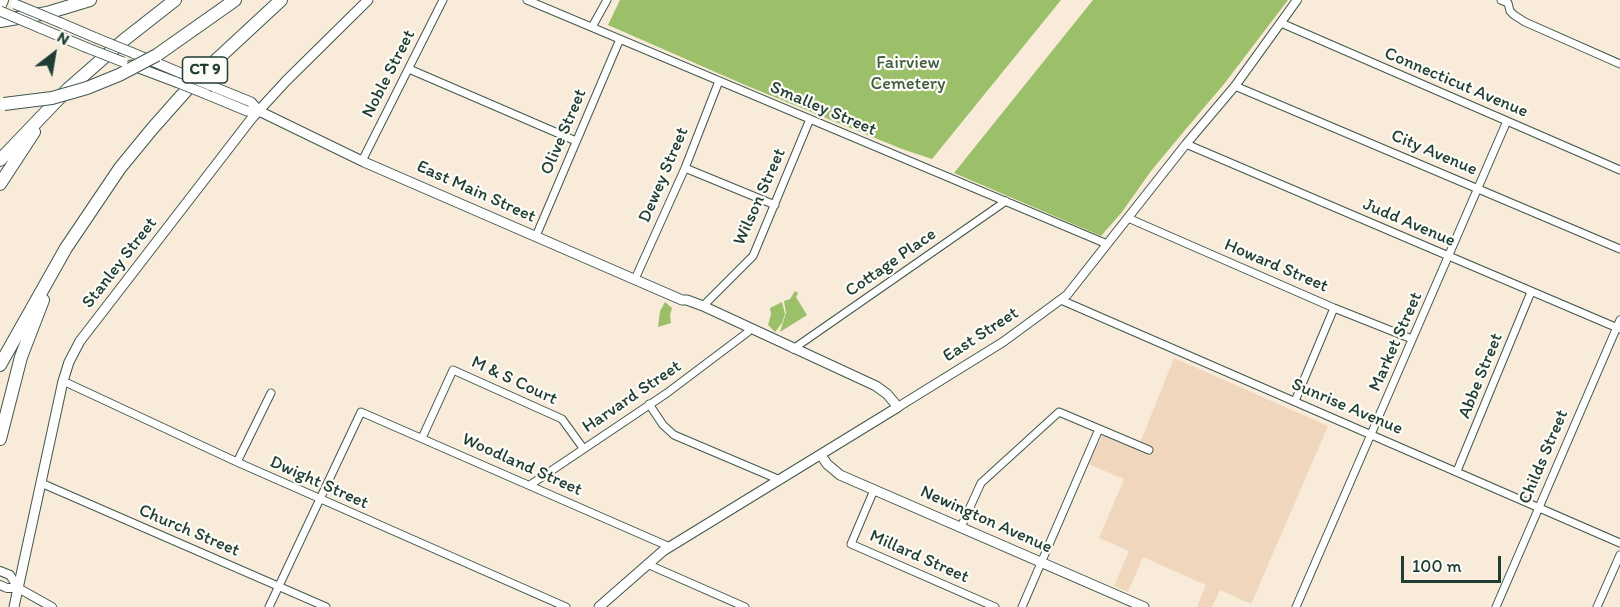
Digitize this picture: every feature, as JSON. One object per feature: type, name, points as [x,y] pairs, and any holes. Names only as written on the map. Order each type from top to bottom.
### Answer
[{"type":"highway","points":[[0,5],[4,0]]},
{"type":"highway","points":[[0,21],[47,13],[90,0]]},
{"type":"highway","points":[[0,160],[68,89],[130,34],[175,0]]},
{"type":"highway","points":[[2,104],[40,100],[87,88],[119,75],[157,55],[236,0]]},
{"type":"highway","name":"CT 9","points":[[0,365],[44,284],[83,220],[137,147],[182,95],[232,44],[281,0]]},
{"type":"highway","points":[[0,184],[23,147],[68,89]]},
{"type":"highway","points":[[0,439],[16,373],[31,328],[83,220]]},
{"type":"main road","name":"East Main Street","points":[[4,0],[251,102],[259,111],[362,160],[682,300],[703,306],[754,329],[760,334],[878,387],[898,407]]},
{"type":"main road","name":"Stanley Street","points":[[14,607],[63,381],[73,354],[87,331],[259,111],[368,0]]},
{"type":"main road","name":"East Main Street","points":[[0,11],[247,111],[259,111]]},
{"type":"main road","name":"East Main Street","points":[[682,300],[688,306],[755,335],[760,334]]},
{"type":"main road","name":"East Street","points":[[599,607],[647,564],[670,547],[898,407]]},
{"type":"main road","name":"Newington Avenue","points":[[821,454],[834,472],[1144,607]]},
{"type":"street","name":"Noble Street","points":[[362,160],[443,0]]},
{"type":"street","name":"Smalley Street","points":[[527,0],[1107,244]]},
{"type":"street","points":[[592,27],[607,0]]},
{"type":"street","name":"East Street","points":[[898,407],[1003,342],[1061,300],[1235,86],[1297,0]]},
{"type":"street","points":[[1506,1],[1510,10],[1525,22],[1620,64]]},
{"type":"street","name":"Connecticut Avenue","points":[[1281,23],[1620,170]]},
{"type":"street","name":"Olive Street","points":[[536,236],[620,39]]},
{"type":"street","points":[[409,69],[576,141]]},
{"type":"street","name":"Dewey Street","points":[[634,279],[685,168],[719,81]]},
{"type":"street","name":"City Avenue","points":[[1235,86],[1620,249]]},
{"type":"street","name":"Wilson Street","points":[[703,306],[753,256],[810,119]]},
{"type":"street","name":"Market Street","points":[[1296,607],[1450,257],[1507,121]]},
{"type":"street","name":"Judd Avenue","points":[[1186,144],[1531,292],[1619,325]]},
{"type":"street","points":[[685,168],[775,205]]},
{"type":"street","name":"Cottage Place","points":[[793,349],[1006,201]]},
{"type":"street","name":"Howard Street","points":[[1128,218],[1334,308],[1412,339]]},
{"type":"street","name":"Abbe Street","points":[[1457,471],[1531,292]]},
{"type":"street","name":"Sunrise Avenue","points":[[1061,300],[1620,543]]},
{"type":"street","points":[[1295,401],[1334,308]]},
{"type":"street","name":"Childs Street","points":[[1496,607],[1619,325]]},
{"type":"street","name":"Harvard Street","points":[[530,485],[649,405],[748,332]]},
{"type":"street","name":"M & S Court","points":[[422,438],[453,370],[562,419],[583,448]]},
{"type":"street","name":"Dwight Street","points":[[63,381],[237,462],[566,607]]},
{"type":"street","points":[[237,462],[271,393]]},
{"type":"street","points":[[649,405],[663,425],[674,435],[780,480]]},
{"type":"street","name":"Woodland Street","points":[[320,499],[360,412],[670,547]]},
{"type":"street","points":[[961,527],[981,483],[1059,412],[1149,450]]},
{"type":"street","points":[[1022,607],[1099,429]]},
{"type":"street","name":"Church Street","points":[[41,483],[326,607]]},
{"type":"street","name":"Millard Street","points":[[874,490],[851,543],[994,607]]},
{"type":"street","points":[[268,607],[320,499]]},
{"type":"street","points":[[1597,607],[1620,555]]},
{"type":"street","points":[[647,564],[746,607]]},
{"type":"street","points":[[0,571],[10,575],[18,588],[52,607]]},
{"type":"street","points":[[0,585],[7,588],[18,588]]},
{"type":"shaded area","points":[[1174,358],[1328,426],[1251,604],[1220,590],[1212,607],[1197,607],[1206,585],[1143,557],[1128,592],[1114,586],[1129,551],[1099,538],[1124,479],[1088,464],[1103,434],[1138,448]]},
{"type":"green space","name":"Fairview Cemetery","points":[[620,0],[1061,0],[932,159],[745,85],[608,25]]},
{"type":"green space","points":[[1093,0],[1288,0],[1224,84],[1151,171],[1122,212],[1101,236],[954,173]]},
{"type":"green space","points":[[795,291],[807,315],[780,332],[786,313],[784,301],[790,299]]},
{"type":"green space","points":[[665,302],[672,308],[671,323],[658,327],[660,311]]},
{"type":"green space","points":[[782,302],[785,314],[775,332],[768,325],[770,308]]}]
